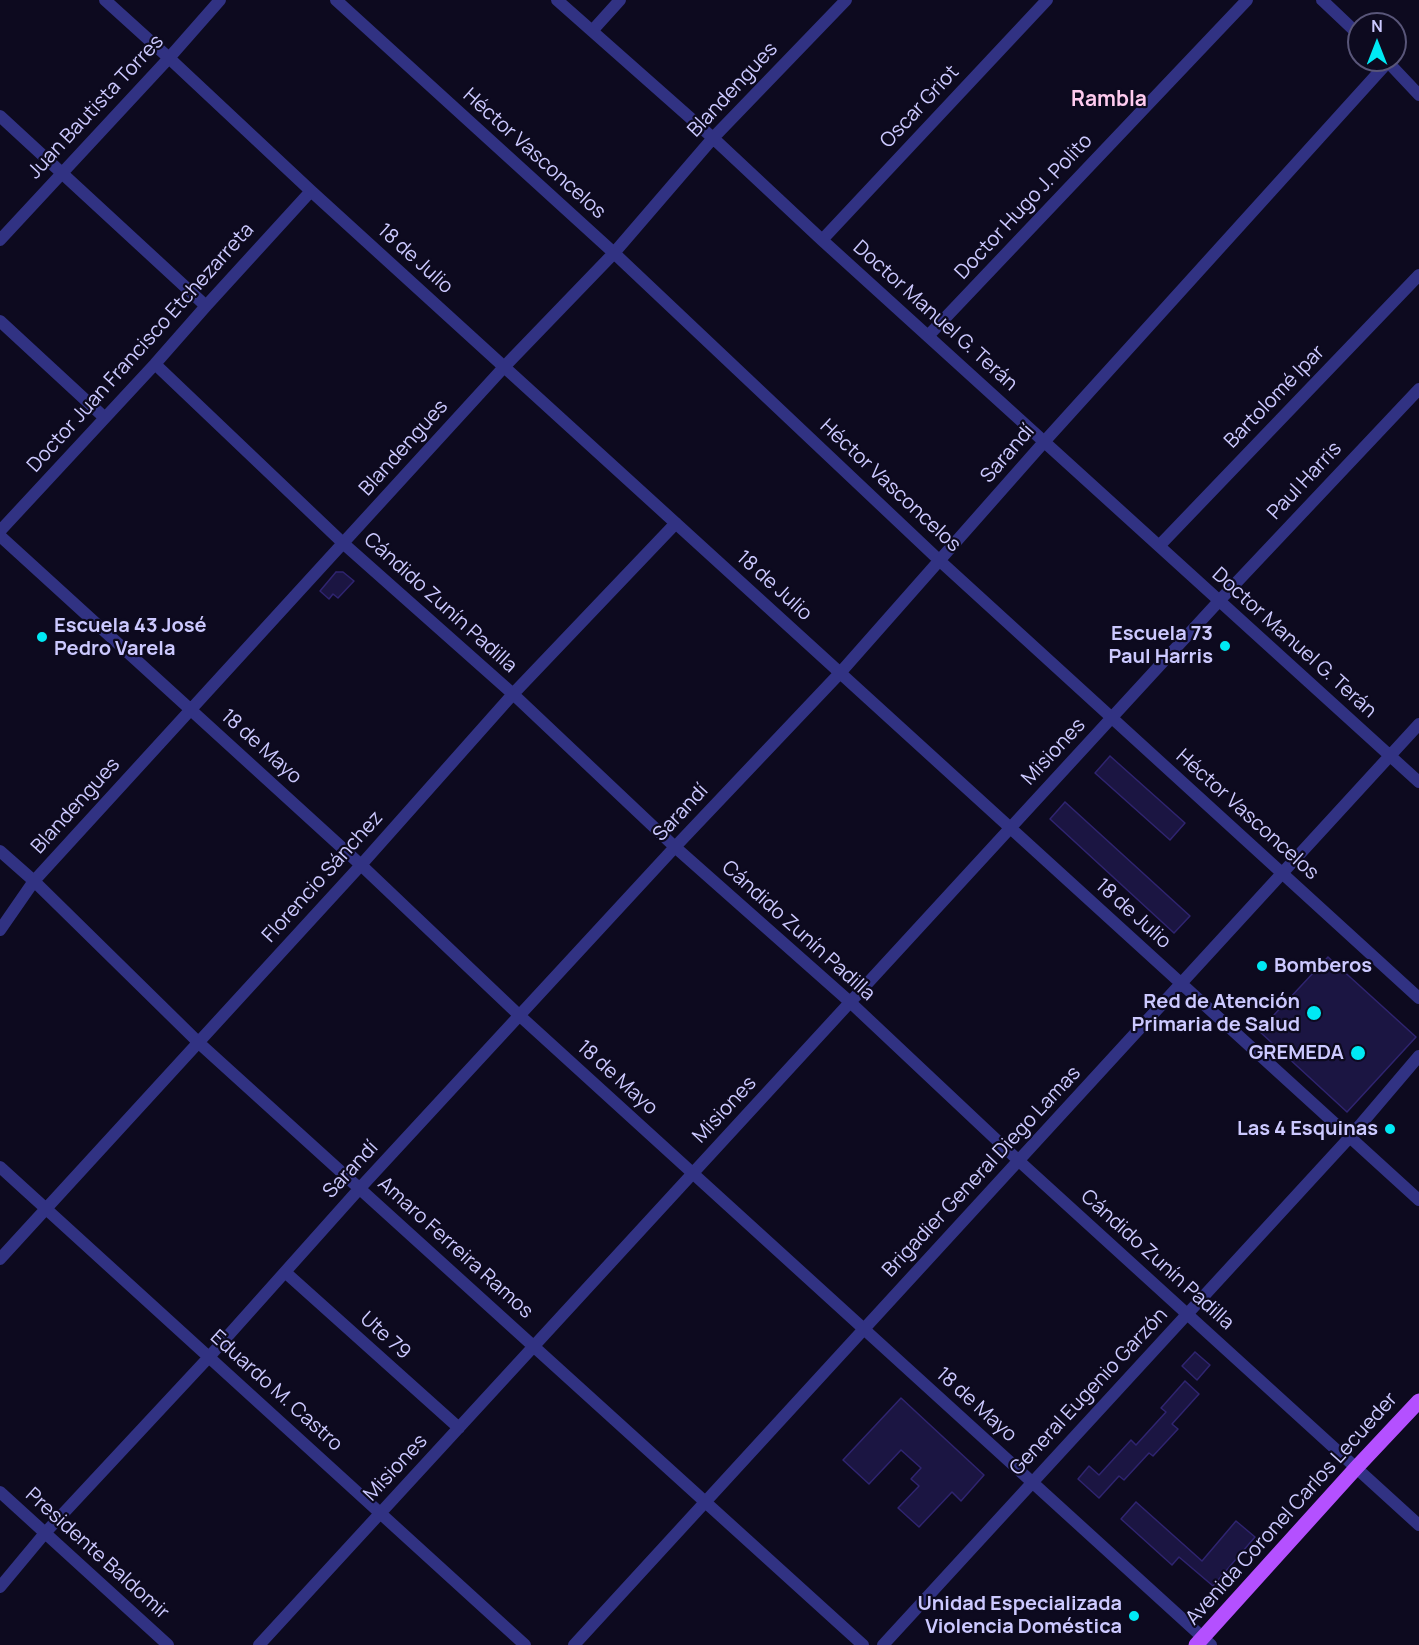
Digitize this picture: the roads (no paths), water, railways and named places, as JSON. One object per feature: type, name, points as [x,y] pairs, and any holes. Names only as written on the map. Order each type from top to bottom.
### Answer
[{"type":"main road","name":"Avenida Coronel Carlos Lecueder","points":[[1204,1643],[1356,1468],[1419,1401]]},
{"type":"street","name":"18 de Julio","points":[[105,0],[311,191],[1419,1200]]},
{"type":"street","name":"Juan Bautista Torres","points":[[0,240],[220,0]]},
{"type":"street","name":"Héctor Vasconcelos","points":[[336,0],[614,253],[940,561],[1419,999]]},
{"type":"street","name":"Doctor Manuel G. Terán","points":[[557,0],[712,138],[1419,782]]},
{"type":"street","points":[[592,31],[620,0]]},
{"type":"street","name":"Blandengues","points":[[0,930],[34,881],[505,366],[614,253],[712,138],[846,0]]},
{"type":"street","name":"Oscar Griot","points":[[822,240],[1047,0]]},
{"type":"street","name":"Doctor Hugo J. Polito","points":[[928,336],[1247,0]]},
{"type":"street","points":[[1322,0],[1347,24]]},
{"type":"street","name":"Sarandí","points":[[0,1587],[45,1533],[360,1188],[675,847],[840,673],[1044,442],[1377,72]]},
{"type":"street","points":[[1397,72],[1419,95]]},
{"type":"street","points":[[0,116],[206,306]]},
{"type":"street","name":"Doctor Juan Francisco Etchezarreta","points":[[0,531],[311,191]]},
{"type":"street","name":"Bartolomé Ipar","points":[[1159,546],[1419,275]]},
{"type":"street","points":[[0,321],[105,418]]},
{"type":"street","name":"Cándido Zunín Padilla","points":[[155,364],[344,544],[513,694],[675,847],[850,1002],[1019,1161],[1419,1525]]},
{"type":"street","name":"Paul Harris","points":[[1219,601],[1419,389]]},
{"type":"street","name":"Florencio Sánchez","points":[[0,1259],[361,865],[513,694],[676,523]]},
{"type":"street","name":"18 de Mayo","points":[[0,536],[361,865],[520,1016],[1032,1482],[1204,1643]]},
{"type":"street","name":"Misiones","points":[[259,1645],[1219,601]]},
{"type":"street","name":"Brigadier General Diego Lamas","points":[[574,1645],[1419,724]]},
{"type":"street","name":"Amaro Ferreira Ramos","points":[[0,851],[34,881],[199,1042],[863,1645]]},
{"type":"street","name":"General Eugenio Garzón","points":[[883,1645],[1350,1137],[1419,1056]]},
{"type":"street","name":"Eduardo M. Castro","points":[[0,1167],[525,1645]]},
{"type":"street","name":"Ute 79","points":[[285,1272],[459,1428]]},
{"type":"street","name":"Presidente Baldomir","points":[[0,1492],[168,1645]]},
{"type":"place","name":"Escuela 43 José Pedro Varela","points":[[42,637]]},
{"type":"place","name":"Escuela 73 Paul Harris","points":[[1225,646]]},
{"type":"place","name":"Bomberos","points":[[1262,966]]},
{"type":"place","name":"Red de Atención Primaria de Salud","points":[[1314,1013]]},
{"type":"place","name":"GREMEDA","points":[[1358,1053]]},
{"type":"place","name":"Las 4 Esquinas","points":[[1390,1129]]},
{"type":"place","name":"Unidad Especializada Violencia Doméstica","points":[[1134,1616]]},
{"type":"district","name":"Rambla","points":[[1109,100]]}]
